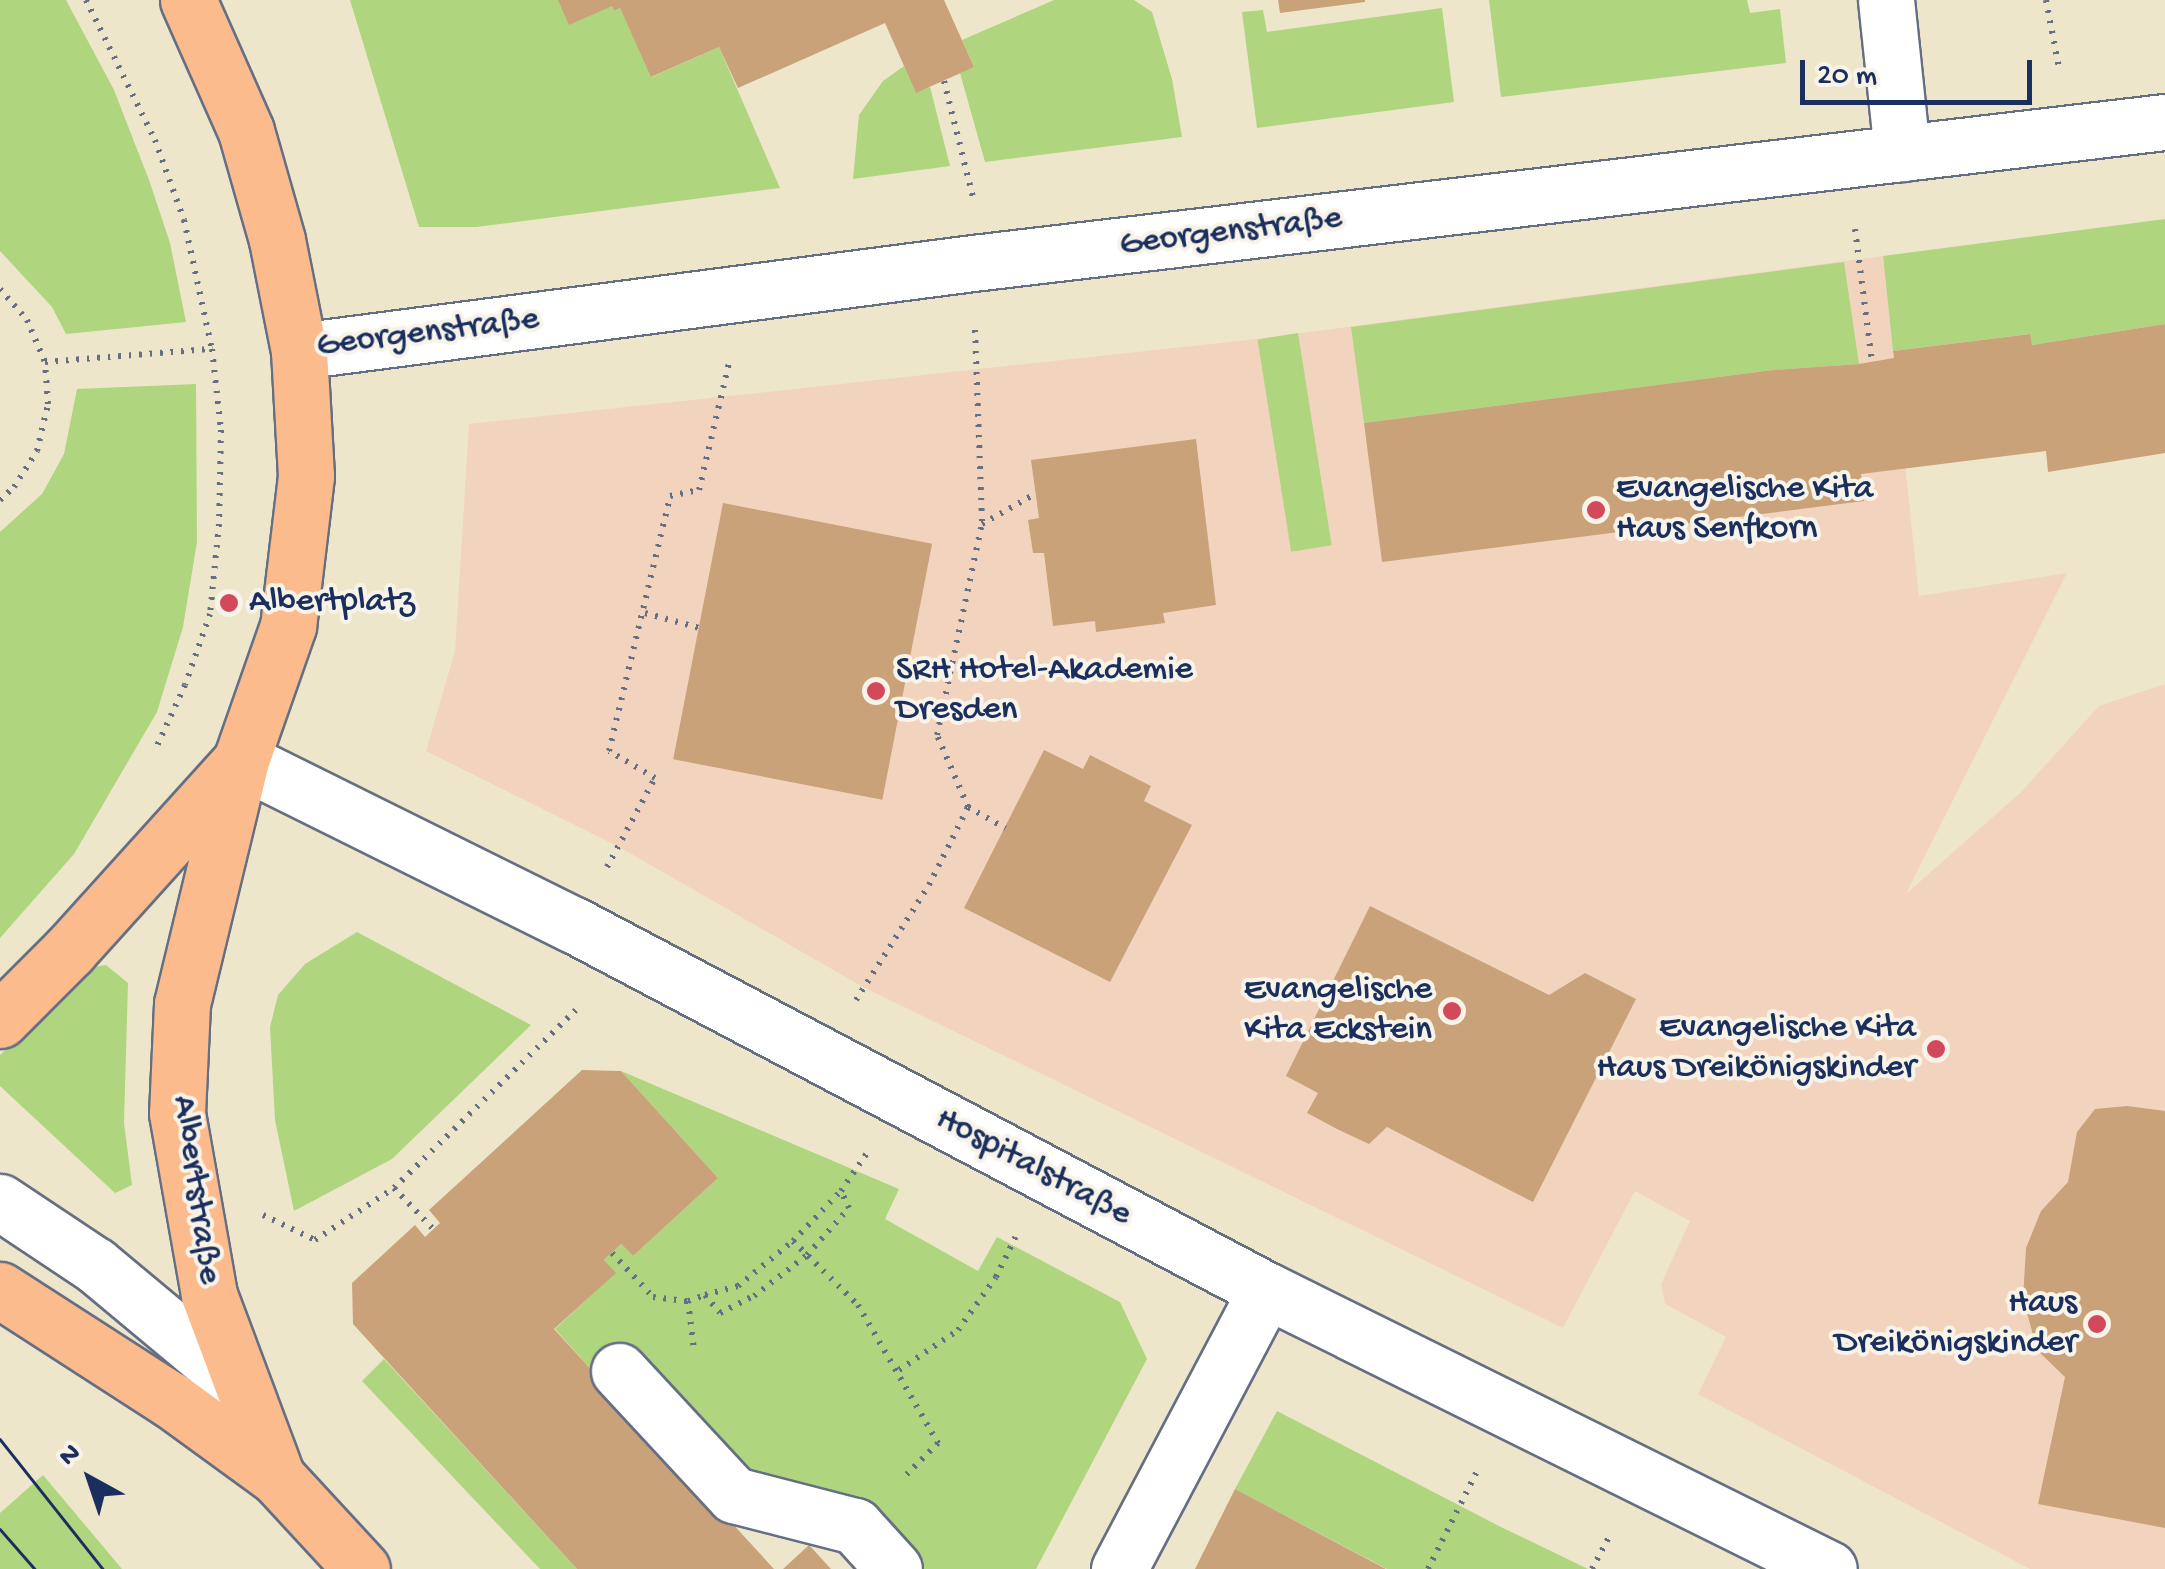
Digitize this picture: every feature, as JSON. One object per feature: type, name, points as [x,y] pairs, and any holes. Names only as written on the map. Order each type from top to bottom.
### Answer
[{"type":"main road","points":[[0,1020],[69,952],[241,760],[288,626],[306,476],[299,351],[277,240],[246,131],[188,0]]},
{"type":"main road","name":"Albertstraße","points":[[241,760],[182,1022],[177,1113],[209,1295],[277,1478]]},
{"type":"main road","name":"Albertstraße","points":[[0,1290],[170,1400],[277,1478],[362,1569]]},
{"type":"street","points":[[1886,0],[1902,152]]},
{"type":"street","name":"Georgenstraße","points":[[299,351],[982,262],[2165,122]]},
{"type":"street","name":"Hospitalstraße","points":[[241,760],[574,925],[1266,1290],[1829,1569]]},
{"type":"street","points":[[0,1202],[95,1264],[240,1386]]},
{"type":"street","points":[[1119,1569],[1266,1290]]},
{"type":"street","points":[[619,1370],[734,1495],[855,1526],[894,1569]]},
{"type":"path","points":[[86,0],[155,140],[184,220],[212,350],[221,430],[219,524],[210,614],[186,685],[151,757]]},
{"type":"path","points":[[944,81],[982,262],[982,524],[937,735],[968,807],[1004,828]]},
{"type":"path","points":[[1846,160],[1872,362]]},
{"type":"path","points":[[0,288],[26,320],[45,362],[48,404],[38,451],[14,487],[0,500]]},
{"type":"path","points":[[574,925],[655,778],[609,751],[646,612],[670,496],[699,490],[746,293]]},
{"type":"path","points":[[45,362],[212,350]]},
{"type":"path","points":[[982,524],[1035,494]]},
{"type":"path","points":[[646,612],[699,628]]},
{"type":"path","points":[[825,1058],[870,974],[929,885],[968,807]]},
{"type":"path","points":[[192,1210],[228,1198],[315,1240],[394,1188],[632,956]]},
{"type":"path","points":[[612,1254],[653,1297],[688,1302],[738,1286],[793,1242],[841,1191],[903,1099]]},
{"type":"path","points":[[899,1370],[958,1330],[996,1277],[1047,1175]]},
{"type":"path","points":[[394,1188],[432,1229]]},
{"type":"path","points":[[705,1295],[720,1313],[754,1296],[807,1255],[849,1208],[841,1191]]},
{"type":"path","points":[[793,1242],[858,1305],[938,1443],[855,1526]]},
{"type":"path","points":[[1428,1569],[1508,1409]]},
{"type":"shaded area","points":[[1883,256],[1919,596],[2067,573],[1906,894],[2021,792],[2099,706],[2165,684],[2165,1569],[2030,1569],[1698,1394],[1726,1337],[1665,1304],[1661,1284],[1690,1221],[1635,1191],[1563,1328],[863,987],[619,847],[426,751],[455,651],[469,424],[1257,339]]},
{"type":"green space","points":[[0,0],[66,0],[114,90],[149,180],[170,243],[186,322],[66,334],[52,307],[0,251]]},
{"type":"green space","points":[[350,0],[558,0],[612,6],[614,11],[620,8],[652,77],[719,47],[780,188],[476,227],[419,227]]},
{"type":"green space","points":[[1054,0],[1134,0],[1152,12],[1172,79],[1182,137],[985,162],[960,73],[974,67],[962,40]]},
{"type":"green space","points":[[1489,0],[1747,0],[1750,13],[1780,9],[1786,63],[1501,97]]},
{"type":"green space","points":[[1442,8],[1454,102],[1257,128],[1242,12],[1263,10],[1267,32]]},
{"type":"green space","points":[[904,66],[916,92],[930,87],[950,166],[853,179],[859,115],[883,81]]},
{"type":"green space","points":[[2165,219],[2165,324],[2032,345],[2029,334],[1893,351],[1883,256]]},
{"type":"green space","points":[[1844,262],[1859,364],[1773,370],[1364,423],[1351,327]]},
{"type":"green space","points":[[1298,333],[1332,545],[1291,552],[1258,339]]},
{"type":"green space","points":[[196,384],[197,542],[183,627],[157,712],[74,854],[0,938],[0,532],[42,494],[64,454],[77,389]]},
{"type":"green space","points":[[357,932],[531,1025],[392,1159],[294,1211],[275,1120],[270,1027],[278,995],[305,964]]},
{"type":"green space","points":[[106,965],[128,983],[124,1123],[132,1185],[115,1193],[0,1086],[0,1055],[93,967]]},
{"type":"green space","points":[[621,1071],[899,1189],[885,1219],[978,1271],[997,1237],[1120,1302],[1147,1359],[1036,1569],[915,1569],[734,1475],[597,1376],[555,1329],[615,1273],[604,1260],[621,1244],[633,1256],[718,1178]]},
{"type":"green space","points":[[384,1359],[577,1569],[540,1569],[362,1381]]},
{"type":"green space","points":[[1277,1411],[1588,1569],[1387,1569],[1235,1489]]},
{"type":"green space","points":[[43,1475],[122,1569],[0,1569],[0,1513]]},
{"type":"building","points":[[558,0],[944,0],[974,67],[916,93],[885,23],[738,88],[719,47],[651,77],[620,8],[614,11],[612,6],[569,25]]},
{"type":"building","points":[[1278,0],[1365,0],[1365,2],[1280,13]]},
{"type":"building","points":[[2165,324],[2165,453],[2048,472],[2046,451],[1861,474],[1864,501],[1382,562],[1364,423],[1773,370],[1859,364],[1894,358],[1893,351],[2030,334],[2032,345]]},
{"type":"building","points":[[1196,439],[1216,605],[1163,613],[1165,623],[1096,632],[1095,621],[1053,626],[1044,553],[1033,553],[1028,520],[1039,518],[1031,460]]},
{"type":"building","points":[[723,503],[932,544],[882,800],[673,759]]},
{"type":"building","points":[[1044,750],[1083,769],[1090,755],[1151,786],[1144,801],[1192,825],[1110,982],[964,908]]},
{"type":"building","points":[[1370,906],[1549,995],[1585,973],[1636,999],[1533,1202],[1387,1127],[1369,1144],[1339,1130],[1307,1113],[1318,1093],[1286,1076]]},
{"type":"building","points":[[582,1070],[621,1071],[718,1178],[633,1256],[621,1244],[604,1260],[616,1273],[554,1329],[774,1569],[577,1569],[353,1324],[352,1283],[415,1225],[425,1237],[440,1223],[429,1210]]},
{"type":"building","name":"Haus Dreikönigskinder","points":[[2127,1106],[2165,1111],[2165,1528],[2038,1504],[2065,1377],[2037,1350],[2023,1298],[2026,1248],[2041,1211],[2068,1182],[2077,1132],[2095,1109]]},
{"type":"building","points":[[1235,1489],[1386,1569],[1195,1569]]},
{"type":"building","points":[[809,1545],[831,1569],[783,1569]]},
{"type":"tram line","points":[[0,1439],[103,1569]]},
{"type":"tram line","points":[[0,1529],[35,1569]]},
{"type":"place","name":"Evangelische Kita Haus Senfkorn","points":[[1596,510]]},
{"type":"place","name":"Albertplatz","points":[[229,603]]},
{"type":"place","name":"SRH Hotel-Akademie Dresden","points":[[876,691]]},
{"type":"place","name":"Evangelische Kita Eckstein","points":[[1452,1011]]},
{"type":"place","name":"Evangelische Kita Haus Dreikönigskinder","points":[[1936,1049]]},
{"type":"place","name":"Haus Dreikönigskinder","points":[[2097,1324]]}]
